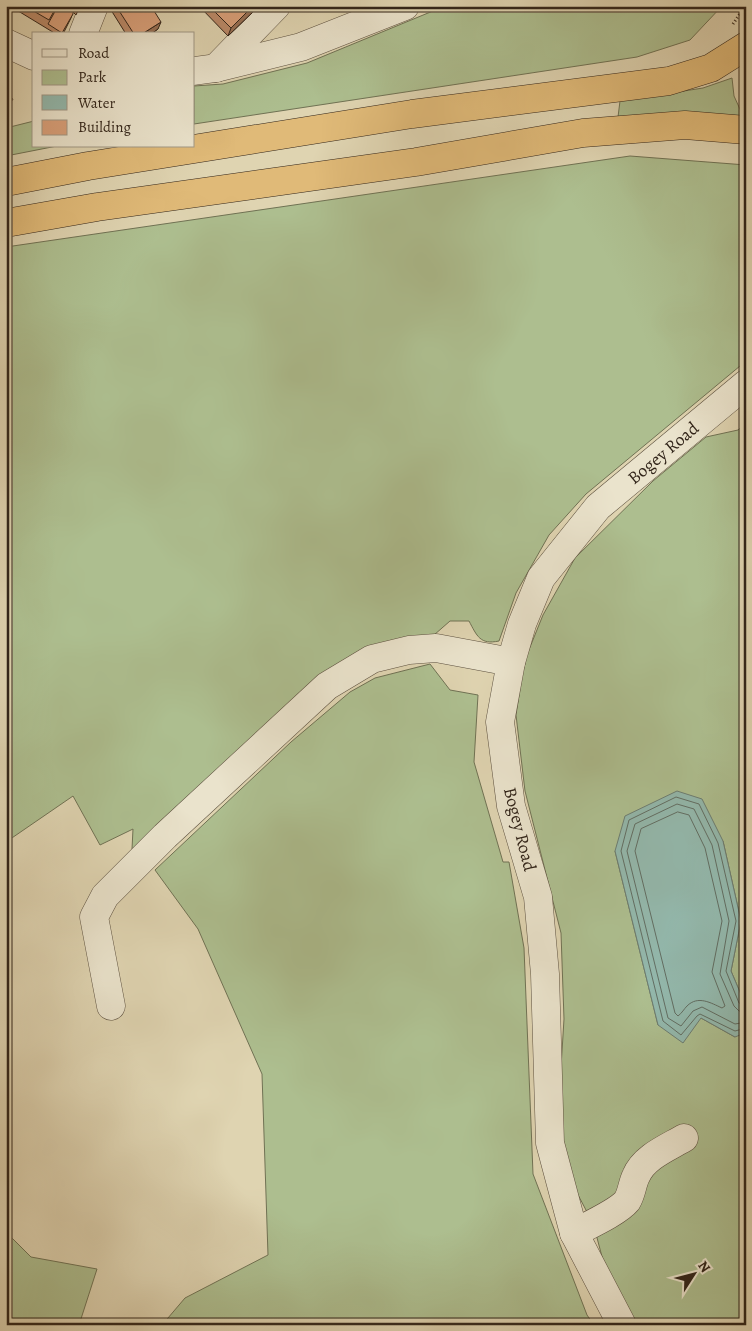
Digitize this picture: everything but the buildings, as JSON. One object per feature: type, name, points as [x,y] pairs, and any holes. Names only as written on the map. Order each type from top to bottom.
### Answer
[{"type":"highway","points":[[6,182],[88,166],[412,114],[669,81],[711,68],[746,46]]},
{"type":"highway","points":[[6,223],[97,206],[416,162],[583,133],[685,125],[746,130]]},
{"type":"street","points":[[84,32],[94,6]]},
{"type":"street","points":[[205,70],[276,6]]},
{"type":"street","points":[[205,70],[301,47],[405,6]]},
{"type":"street","points":[[6,43],[32,55]]},
{"type":"street","name":"Bogey Road","points":[[622,1325],[574,1233],[550,1143],[545,974],[538,897],[511,806],[500,722],[511,662],[522,624],[541,578],[598,507],[746,384]]},
{"type":"street","points":[[111,1006],[94,917],[105,896],[165,836],[326,686],[372,659],[409,650],[436,648],[511,662]]},
{"type":"street","points":[[574,1233],[619,1208],[626,1202],[632,1191],[636,1176],[642,1167],[654,1155],[684,1138]]},
{"type":"green space","points":[[445,6],[722,6],[690,40],[637,57],[195,124],[195,86],[223,84],[307,63]]},
{"type":"green space","points":[[732,78],[734,96],[744,118],[618,117],[620,101],[703,88]]},
{"type":"green space","points":[[32,122],[32,148],[47,148],[6,156],[6,128]]},
{"type":"green space","points":[[630,156],[746,165],[746,361],[586,494],[549,535],[516,593],[499,641],[487,642],[480,638],[469,621],[450,621],[434,635],[365,649],[132,849],[133,829],[100,845],[73,796],[6,842],[6,247]]},
{"type":"green space","points":[[746,423],[746,1325],[637,1325],[605,1268],[596,1234],[565,1170],[557,1133],[564,1019],[561,933],[525,791],[516,715],[524,662],[543,615],[575,558],[653,481],[706,437],[738,430]],"holes":[[[723,841],[741,921],[731,971],[745,1004],[735,1037],[701,1018],[658,1025],[615,851]]]},
{"type":"green space","points":[[430,664],[450,690],[478,695],[474,762],[503,862],[509,862],[524,948],[533,1174],[587,1315],[594,1325],[162,1325],[185,1298],[268,1255],[262,1074],[198,929],[155,870],[291,742],[350,692],[375,678]]},
{"type":"green space","points":[[6,1232],[31,1257],[97,1269],[79,1325],[6,1325]]},
{"type":"water","points":[[677,791],[702,799],[723,841],[741,921],[731,971],[745,1004],[745,1033],[735,1037],[701,1018],[683,1043],[658,1025],[615,851],[625,816]]}]
